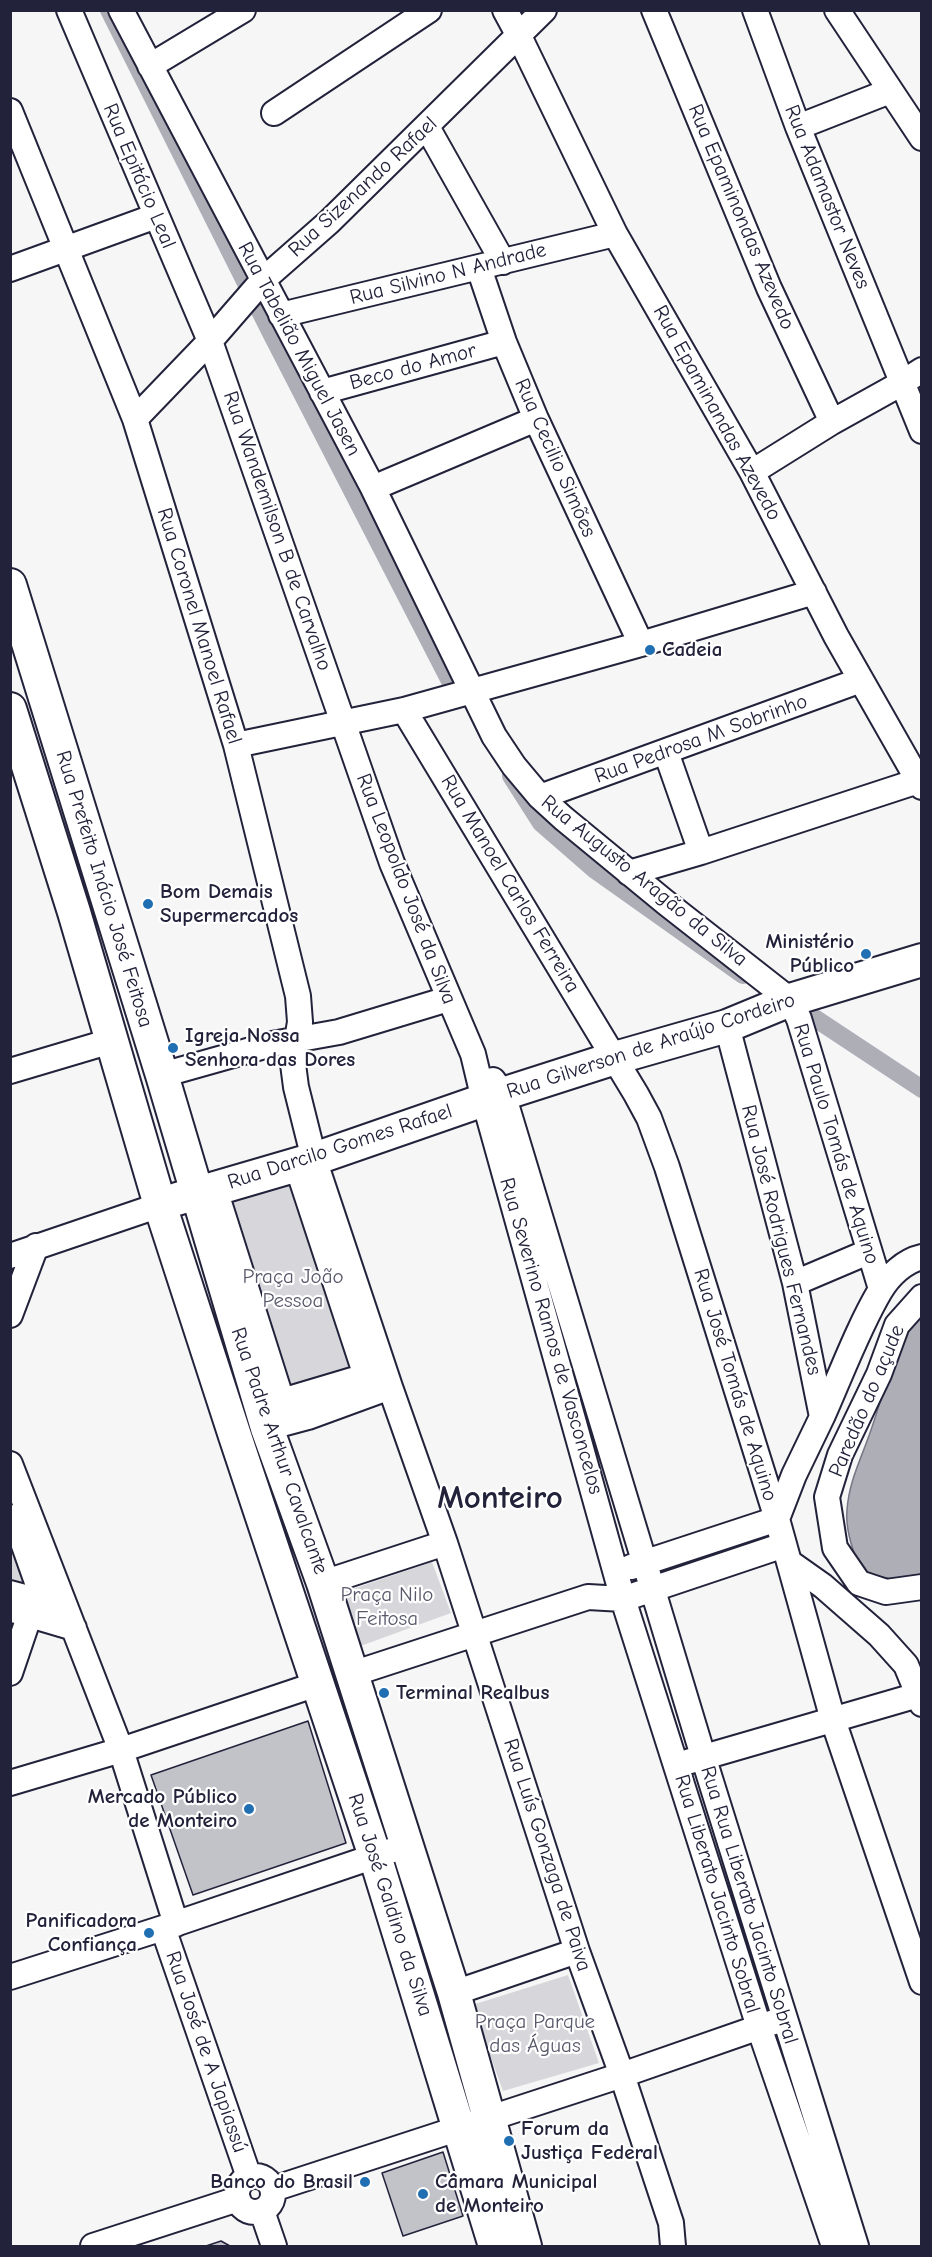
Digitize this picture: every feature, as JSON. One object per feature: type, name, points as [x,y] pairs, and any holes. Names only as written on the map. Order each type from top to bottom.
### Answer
[{"type":"main road","name":"Rua Prefeito Inácio José Feitosa","points":[[10,585],[16,620],[49,708],[196,1193]]},
{"type":"main road","points":[[12,714],[49,708]]},
{"type":"main road","name":"Rua Prefeito Inácio José Feitosa","points":[[12,714],[74,912],[160,1205]]},
{"type":"main road","points":[[44,815],[78,803]]},
{"type":"main road","points":[[74,912],[108,901]]},
{"type":"main road","name":"Rua Gilverson de Araújo Cordeiro","points":[[494,1097],[615,1058],[727,1026],[790,1000],[921,960]]},
{"type":"main road","name":"Rua Darcilo Gomes Rafael","points":[[160,1205],[196,1193],[306,1164],[494,1097]]},
{"type":"main road","name":"Rua Padre Arthur Cavalcante","points":[[196,1193],[267,1428],[324,1583],[352,1674]]},
{"type":"main road","name":"Rua Padre Arthur Cavalcante","points":[[160,1205],[317,1684]]},
{"type":"main road","name":"Rua José Galdino da Silva","points":[[352,1674],[454,1994],[474,2123]]},
{"type":"main road","name":"Rua José Galdino da Silva","points":[[317,1684],[375,1856],[474,2123]]},
{"type":"main road","points":[[474,2123],[495,2247]]},
{"type":"main road","points":[[474,2123],[525,2247]]},
{"type":"street","name":"Rua Epitácio Leal","points":[[69,10],[210,341]]},
{"type":"street","name":"Rua Tabelião Miguel Jasen","points":[[121,10],[373,488],[472,691]]},
{"type":"street","points":[[150,66],[243,10]]},
{"type":"street","points":[[274,113],[429,10]]},
{"type":"street","name":"Rua Epaminandas Azevedo","points":[[505,10],[615,234],[753,472],[861,680],[920,784]]},
{"type":"street","name":"Rua Sizenando Rafael","points":[[135,419],[210,341],[263,280],[329,222],[427,128],[544,10]]},
{"type":"street","name":"Rua Epaminondas Azevedo","points":[[654,10],[769,288],[832,422]]},
{"type":"street","name":"Rua Adamastor Neves","points":[[755,10],[798,127],[912,377],[921,431]]},
{"type":"street","points":[[837,10],[921,138]]},
{"type":"street","points":[[798,127],[890,91]]},
{"type":"street","name":"Rua Coronel Manoel Rafael","points":[[10,111],[135,419],[236,745],[298,996],[300,1022],[293,1064],[306,1164]]},
{"type":"street","points":[[427,128],[503,262]]},
{"type":"street","points":[[10,269],[156,216]]},
{"type":"street","name":"Rua Silvino N Andrade","points":[[281,315],[615,234]]},
{"type":"street","name":"Rua Cecilio Simões","points":[[479,268],[504,342],[536,419],[641,644]]},
{"type":"street","name":"Rua Wandemilson B de Carvalho","points":[[210,341],[343,722]]},
{"type":"street","name":"Beco do Amor","points":[[322,392],[504,342]]},
{"type":"street","points":[[753,472],[832,422],[912,377]]},
{"type":"street","points":[[373,488],[536,419]]},
{"type":"street","points":[[236,745],[404,710],[641,644],[814,592]]},
{"type":"street","name":"Rua Pedrosa M Sobrinho","points":[[540,797],[861,680]]},
{"type":"street","name":"Rua Augusto Aragão da Silva","points":[[472,691],[494,736],[514,766],[540,797],[629,873],[790,1000]]},
{"type":"street","name":"Rua Manoel Carlos Ferreira","points":[[404,710],[615,1058]]},
{"type":"street","name":"Rua Leopoldo José da Silva","points":[[343,722],[392,863],[448,999],[494,1097]]},
{"type":"street","points":[[666,752],[701,852]]},
{"type":"street","points":[[629,873],[920,784]]},
{"type":"street","points":[[162,1075],[296,1039],[339,1032],[448,999]]},
{"type":"street","name":"Rua Paulo Tomás de Aquino","points":[[790,1000],[799,1019],[880,1289]]},
{"type":"street","name":"Rua José Rodrigues Fernandes","points":[[727,1026],[795,1282],[822,1417]]},
{"type":"street","points":[[10,1071],[111,1041]]},
{"type":"street","name":"Rua José Tomás de Aquino","points":[[615,1058],[649,1119],[666,1167],[777,1520],[833,1720]]},
{"type":"street","name":"Rua Severino Ramos de Vasconcelos","points":[[494,1097],[608,1442],[645,1562]]},
{"type":"street","name":"Rua Severino Ramos de Vasconcelos","points":[[494,1097],[616,1573]]},
{"type":"street","points":[[306,1164],[366,1376],[282,1401],[216,1193],[306,1164]]},
{"type":"street","name":"Rua Luís Gonzaga de Paiva","points":[[306,1164],[446,1543],[577,1951],[622,2075],[672,2235],[679,2234],[685,2247]]},
{"type":"street","points":[[10,1315],[14,1260],[36,1246],[160,1205]]},
{"type":"street","points":[[795,1282],[868,1252]]},
{"type":"street","points":[[588,1597],[616,1573],[777,1520],[794,1475],[880,1289],[910,1259],[921,1257]]},
{"type":"street","name":"Paredão do açude","points":[[921,1298],[897,1325],[879,1374],[840,1455],[827,1497],[835,1548],[859,1583],[886,1592],[921,1587]]},
{"type":"street","points":[[267,1428],[308,1417],[390,1387]]},
{"type":"street","points":[[583,1450],[608,1442]]},
{"type":"street","name":"Rua José de A Japiassú","points":[[10,1464],[121,1750],[169,1926],[249,2176]]},
{"type":"street","points":[[10,1506],[44,1602],[10,1593]]},
{"type":"street","points":[[324,1583],[446,1543]]},
{"type":"street","points":[[352,1674],[588,1597],[623,1599],[786,1554],[879,1635],[906,1665],[920,1699],[833,1720],[677,1765]]},
{"type":"street","name":"Rua Rua Liberato Jacinto Sobral","points":[[645,1562],[856,2247]]},
{"type":"street","name":"Rua Liberato Jacinto Sobral","points":[[616,1573],[759,2027],[834,2247]]},
{"type":"street","points":[[10,1673],[20,1612],[74,1628]]},
{"type":"street","points":[[10,1783],[121,1750],[317,1684]]},
{"type":"street","points":[[833,1720],[919,1967]]},
{"type":"street","points":[[10,1977],[407,1845]]},
{"type":"street","points":[[454,1994],[577,1951]]},
{"type":"street","points":[[273,2189],[622,2075],[784,2018]]},
{"type":"street","points":[[249,2176],[261,2176],[273,2189],[272,2199],[262,2211],[250,2211],[238,2199],[239,2186],[249,2176]]},
{"type":"street","points":[[93,2247],[238,2199]]},
{"type":"street","points":[[262,2211],[274,2247]]},
{"type":"green space","name":"Praça João Pessoa","points":[[311,1165],[380,1381],[277,1421],[205,1196]]},
{"type":"green space","points":[[11,1506],[44,1602],[11,1593]]},
{"type":"green space","name":"Praça Nilo Feitosa","points":[[432,1562],[451,1613],[355,1648],[341,1593]]},
{"type":"green space","name":"Praça Parque das Águas","points":[[568,1975],[599,2063],[503,2091],[472,2005]]},
{"type":"shaded area","points":[[921,1309],[921,1576],[889,1578],[859,1568],[848,1532],[848,1499],[853,1478],[898,1349],[912,1321]]},
{"type":"building","name":"Mercado Público de Monteiro","points":[[308,1721],[346,1843],[193,1895],[151,1775]]},
{"type":"building","name":"Câmara Municipal de Monteiro","points":[[443,2152],[463,2216],[403,2236],[382,2173]]},
{"type":"building","points":[[221,2241],[230,2246],[206,2246]]},
{"type":"waterway","points":[[109,10],[272,335],[453,687]]},
{"type":"waterway","points":[[511,776],[541,823],[595,870],[743,975]]},
{"type":"waterway","points":[[807,1013],[922,1089]]},
{"type":"place","name":"Cadeia","points":[[650,650]]},
{"type":"place","name":"Bom Demais Supermercados","points":[[148,904]]},
{"type":"place","name":"Ministério Público","points":[[866,954]]},
{"type":"place","name":"Igreja Nossa Senhora das Dores","points":[[173,1048]]},
{"type":"place","name":"Terminal Realbus","points":[[384,1693]]},
{"type":"place","name":"Mercado Público de Monteiro","points":[[249,1809]]},
{"type":"place","name":"Panificadora Confiança","points":[[149,1933]]},
{"type":"place","name":"Forum da Justiça Federal","points":[[509,2141]]},
{"type":"place","name":"Banco do Brasil","points":[[365,2182]]},
{"type":"place","name":"Câmara Municipal de Monteiro","points":[[423,2194]]},
{"type":"district","name":"Monteiro","points":[[500,1499]]}]
